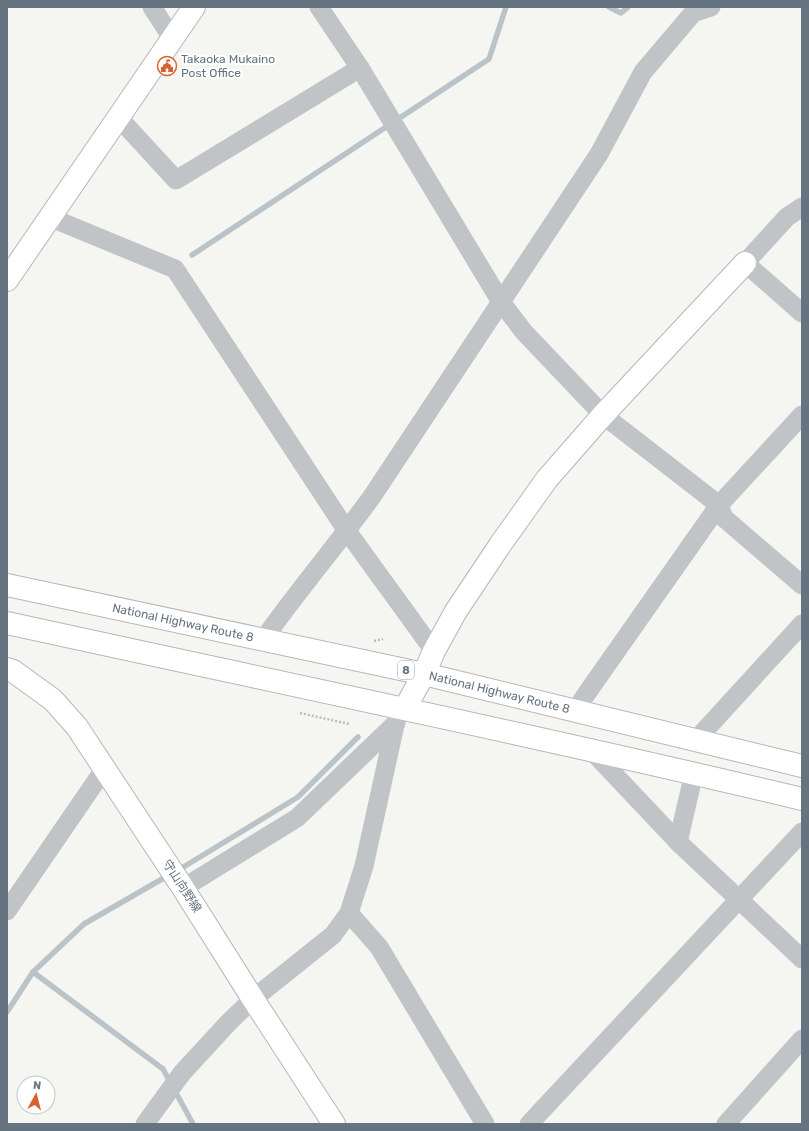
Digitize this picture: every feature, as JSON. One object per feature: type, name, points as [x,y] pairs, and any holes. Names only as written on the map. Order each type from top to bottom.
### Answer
[{"type":"main road","points":[[7,280],[194,7]]},
{"type":"main road","points":[[400,716],[424,674],[434,651],[456,611],[500,544],[547,479],[603,415],[745,263]]},
{"type":"main road","name":"National Highway Route 8","points":[[7,585],[424,674],[802,766]]},
{"type":"main road","points":[[7,623],[234,673],[400,716],[592,751],[802,798]]},
{"type":"main road","name":"守山向野線","points":[[7,669],[13,671],[53,700],[77,728],[105,768],[183,888],[334,1124]]},
{"type":"street","points":[[152,7],[172,38]]},
{"type":"street","points":[[319,7],[360,68],[501,302],[524,332],[603,415],[718,505],[724,518],[802,585]]},
{"type":"street","points":[[263,640],[278,618],[348,531],[373,495],[599,154],[642,72],[693,13],[711,7]]},
{"type":"street","points":[[118,117],[176,180],[360,68]]},
{"type":"street","points":[[802,207],[786,217],[745,263],[802,313]]},
{"type":"street","points":[[49,217],[175,269],[348,531],[434,651]]},
{"type":"street","points":[[575,711],[718,505],[802,415]]},
{"type":"street","points":[[696,740],[802,624]]},
{"type":"street","points":[[183,888],[297,818],[400,716]]},
{"type":"street","points":[[145,1124],[182,1073],[229,1022],[253,999],[333,935],[349,912],[364,866],[400,716]]},
{"type":"street","points":[[592,751],[678,842],[802,959]]},
{"type":"street","points":[[7,911],[105,768]]},
{"type":"street","points":[[678,842],[694,773]]},
{"type":"street","points":[[529,1124],[802,832]]},
{"type":"street","points":[[349,912],[379,947],[485,1124]]},
{"type":"street","points":[[726,1124],[802,1039]]},
{"type":"path","points":[[300,713],[348,724]]},
{"type":"waterway","points":[[192,255],[489,59],[506,7]]},
{"type":"waterway","points":[[609,7],[621,13],[628,7]]},
{"type":"waterway","points":[[177,871],[298,797],[358,737]]},
{"type":"waterway","points":[[7,1012],[33,972],[84,924],[169,875]]},
{"type":"waterway","points":[[33,972],[163,1069],[193,1124]]},
{"type":"place","name":"Takaoka Mukaino Post Office","points":[[167,66]]}]
